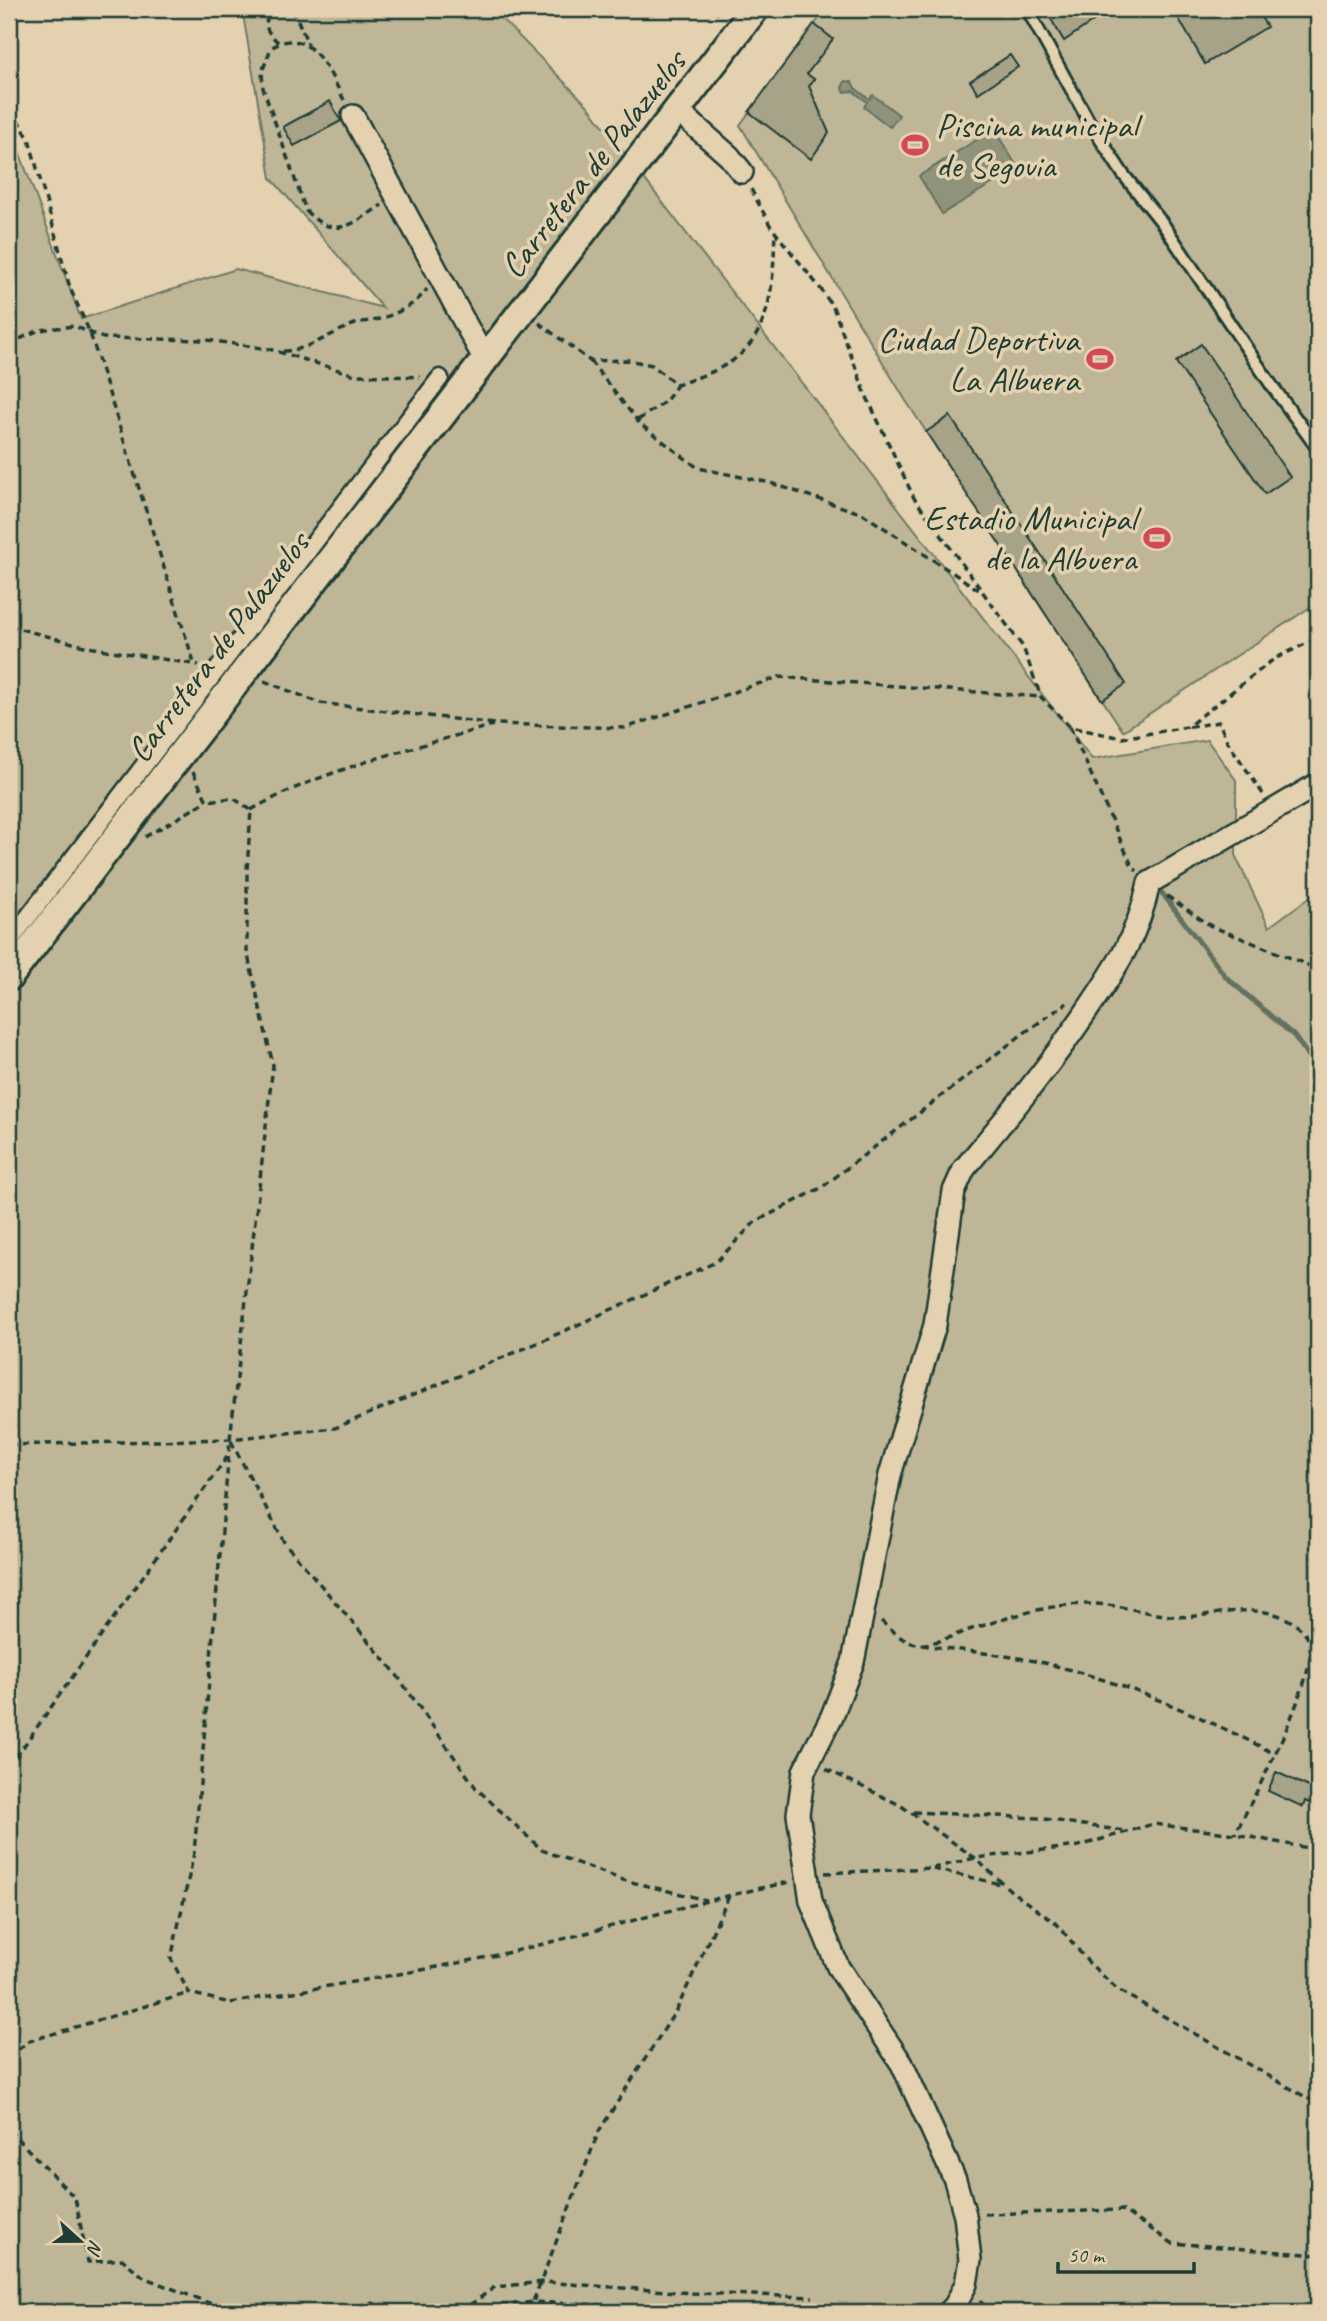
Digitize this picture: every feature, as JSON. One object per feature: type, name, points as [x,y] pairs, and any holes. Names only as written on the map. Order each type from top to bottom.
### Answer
[{"type":"street","name":"Carretera de Palazuelos","points":[[9,977],[183,751],[231,670],[346,537],[642,158],[681,114],[755,9]]},
{"type":"street","points":[[681,114],[729,156],[742,172]]},
{"type":"street","points":[[353,116],[485,360]]},
{"type":"street","points":[[9,942],[202,690],[231,670],[440,377]]},
{"type":"street","points":[[949,2312],[966,2284],[970,2260],[965,2215],[956,2180],[902,2064],[838,1967],[811,1901],[798,1814],[804,1772],[832,1716],[853,1662],[890,1475],[935,1325],[954,1191],[964,1169],[1062,1048],[1123,958],[1144,907],[1149,883],[1318,785]]},
{"type":"lane","points":[[1027,9],[1091,125],[1123,174],[1163,223],[1270,383],[1318,449]]},
{"type":"path","points":[[277,9],[271,10],[265,24],[267,31],[279,43]]},
{"type":"path","points":[[293,9],[309,46],[334,80]]},
{"type":"path","points":[[713,9],[724,20]]},
{"type":"path","points":[[309,46],[297,40],[286,40],[271,48],[265,60],[263,88],[306,211],[321,225],[332,228],[345,226],[396,196]]},
{"type":"path","points":[[9,97],[15,115],[29,139],[70,288],[90,333],[202,690]]},
{"type":"path","points":[[742,172],[775,232],[833,307],[866,396],[914,498],[1023,647],[1041,697],[1070,727],[1132,866],[1149,883],[1211,926],[1318,969]]},
{"type":"path","points":[[637,421],[666,401],[677,385],[733,360],[750,343],[763,322],[772,293],[775,232]]},
{"type":"path","points":[[278,352],[293,351],[318,343],[355,323],[403,311],[422,297],[439,274]]},
{"type":"path","points":[[523,311],[590,361],[637,421],[698,468],[771,484],[863,514],[986,594]]},
{"type":"path","points":[[9,344],[39,330],[74,326],[103,338],[207,340],[278,352],[355,375],[440,377]]},
{"type":"path","points":[[590,361],[628,360],[652,365],[677,385]]},
{"type":"path","points":[[9,626],[88,647],[231,670],[320,703],[495,724],[625,728],[779,677],[1041,697]]},
{"type":"path","points":[[1187,727],[1274,659],[1318,638]]},
{"type":"path","points":[[1070,727],[1122,738],[1219,722],[1227,741],[1275,810]]},
{"type":"path","points":[[251,810],[343,768],[495,724]]},
{"type":"path","points":[[183,751],[207,801]]},
{"type":"path","points":[[135,842],[207,801],[233,799],[251,810]]},
{"type":"path","points":[[189,1993],[171,1959],[194,1853],[230,1439],[273,1065],[247,951],[247,870],[251,810]]},
{"type":"path","points":[[9,1445],[230,1439],[334,1429],[542,1341],[716,1262],[755,1222],[821,1188],[1024,1033],[1076,998]]},
{"type":"path","points":[[230,1439],[284,1542],[394,1671],[476,1787],[542,1850],[622,1880],[707,1900]]},
{"type":"path","points":[[9,1767],[229,1455]]},
{"type":"path","points":[[916,1644],[936,1641],[1018,1615],[1092,1604],[1185,1617],[1256,1610],[1284,1618],[1303,1632],[1310,1644],[1306,1679],[1275,1754],[1235,1835]]},
{"type":"path","points":[[864,1605],[896,1635],[916,1644],[1043,1663],[1105,1681],[1217,1724],[1275,1754]]},
{"type":"path","points":[[817,1745],[825,1768],[910,1811],[975,1858],[1003,1884],[1058,1926],[1088,1962],[1118,1990],[1318,2104]]},
{"type":"path","points":[[910,1811],[1038,1818],[1126,1832]]},
{"type":"path","points":[[9,2057],[29,2041],[189,1993],[230,2003],[495,1955],[730,1894],[828,1872],[928,1868],[975,1858],[1079,1846],[1153,1824],[1318,1850]]},
{"type":"path","points":[[928,1868],[1003,1884]]},
{"type":"path","points":[[529,2312],[543,2282],[599,2131],[677,2009],[730,1894]]},
{"type":"path","points":[[9,2130],[75,2198],[88,2262],[122,2259],[145,2278],[209,2303],[268,2312]]},
{"type":"path","points":[[965,2215],[1122,2210],[1172,2243],[1318,2255]]},
{"type":"path","points":[[462,2311],[495,2287],[543,2282],[692,2293],[813,2297]]},
{"type":"path","points":[[462,2311],[533,2302],[668,2308],[676,2312]]},
{"type":"path","points":[[322,2312],[371,2303],[411,2312]]},
{"type":"shaded area","points":[[242,9],[492,9],[588,106],[1092,759],[1207,740],[1236,780],[1236,857],[1269,927],[1318,891],[1318,2312],[9,2312],[9,124],[81,319],[236,269],[383,308],[271,178]]},
{"type":"shaded area","name":"Ciudad Deportiva La Albuera","points":[[826,9],[1318,9],[1318,602],[1123,731],[906,401],[740,125]]},
{"type":"shaded area","points":[[845,81],[852,82],[855,88],[869,99],[873,95],[899,115],[890,127],[864,107],[867,102],[853,91],[845,92],[842,88]]},
{"type":"shaded area","points":[[994,129],[1018,168],[942,214],[919,176]]},
{"type":"building","points":[[1045,9],[1111,9],[1064,41]]},
{"type":"building","points":[[1173,9],[1256,9],[1267,27],[1205,64]]},
{"type":"building","points":[[814,24],[833,39],[807,74],[814,79],[809,86],[829,133],[811,159],[749,112]]},
{"type":"building","points":[[1010,55],[1018,67],[978,93],[970,81]]},
{"type":"building","points":[[330,101],[341,121],[294,146],[283,127]]},
{"type":"building","points":[[1201,344],[1290,477],[1265,494],[1176,362]]},
{"type":"building","points":[[950,416],[1126,684],[1102,700],[926,432]]},
{"type":"building","points":[[1276,1772],[1318,1791],[1318,1807],[1305,1801],[1303,1807],[1268,1791]]},
{"type":"waterway","points":[[1162,893],[1226,977],[1294,1036],[1318,1069]]},
{"type":"place","name":"Piscina municipal de Segovia","points":[[915,145]]},
{"type":"place","name":"Ciudad Deportiva La Albuera","points":[[1100,359]]},
{"type":"place","name":"Estadio Municipal de la Albuera","points":[[1157,538]]}]
